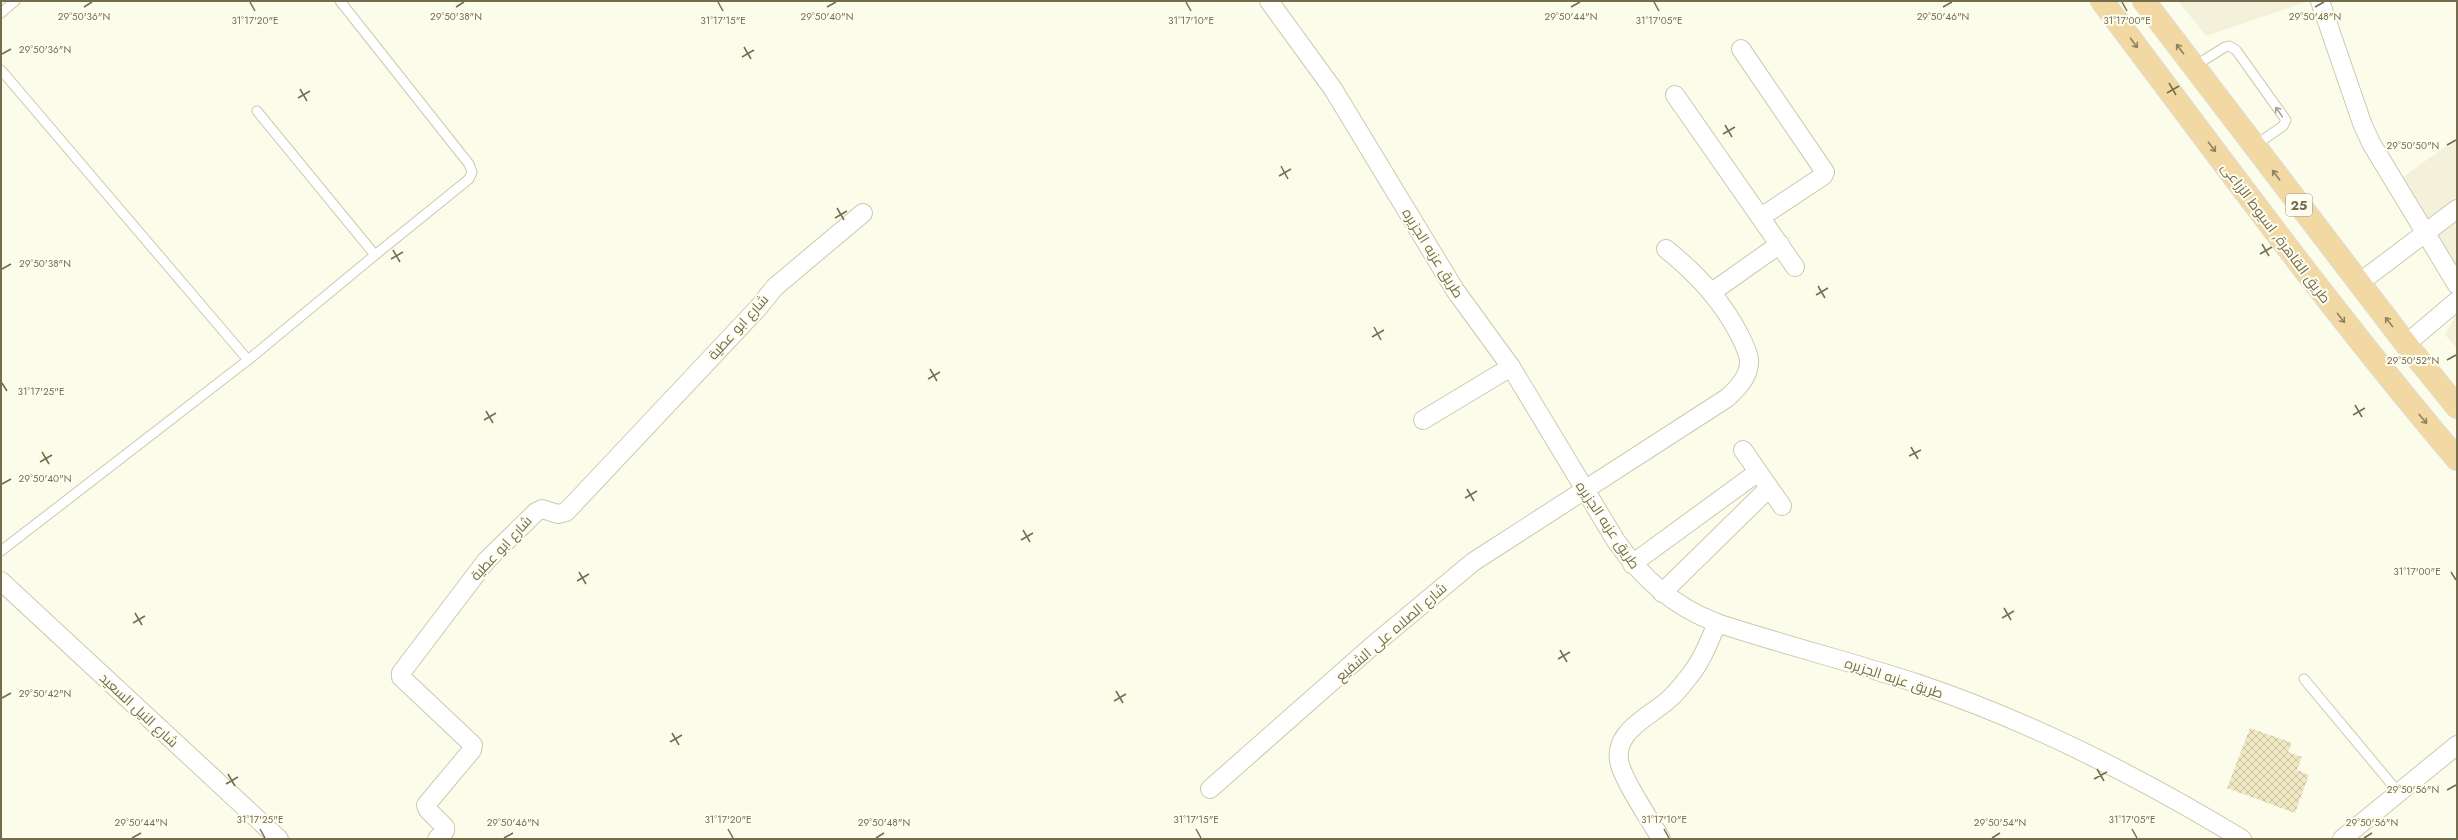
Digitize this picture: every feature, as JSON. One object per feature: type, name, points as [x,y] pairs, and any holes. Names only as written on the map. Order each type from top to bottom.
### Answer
[{"type":"highway","name":"طريق القاهرة, اسيوط الزراعى","points":[[2102,1],[2373,359],[2457,459]]},
{"type":"highway","name":"25","points":[[2144,1],[2358,283],[2457,407]]},
{"type":"highway","points":[[2167,86],[2193,67]]},
{"type":"highway","points":[[2226,165],[2254,146]]},
{"type":"street","name":"طريق عزبه الجزيره","points":[[1270,1],[1332,89],[1455,290],[1511,367],[1583,489],[1632,564],[1662,593],[1696,614],[1717,623],[1918,684],[1983,708],[2113,769],[2242,839]]},
{"type":"street","points":[[2320,1],[2362,123],[2381,162],[2457,285]]},
{"type":"street","points":[[1741,49],[1825,172],[1823,176],[1762,217]]},
{"type":"street","points":[[1675,95],[1762,217],[1795,267]]},
{"type":"street","points":[[2358,283],[2457,209]]},
{"type":"street","name":"شارع ابو عطية","points":[[437,839],[445,831],[445,827],[426,805],[472,750],[472,745],[401,677],[401,672],[491,555],[536,512],[542,509],[558,514],[566,512],[758,308],[775,287],[863,213]]},
{"type":"street","points":[[1712,292],[1780,244]]},
{"type":"street","name":"شارع الصلاه على الشفيع","points":[[1210,789],[1452,578],[1583,489],[1727,398],[1739,388],[1746,375],[1749,360],[1744,346],[1730,318],[1712,292],[1690,269],[1666,249]]},
{"type":"street","points":[[2406,344],[2457,302]]},
{"type":"street","points":[[1423,420],[1511,367]]},
{"type":"street","points":[[1743,450],[1782,506]]},
{"type":"street","points":[[1632,564],[1758,472]]},
{"type":"street","points":[[1662,593],[1769,488]]},
{"type":"street","name":"شارع النيل السعيد","points":[[1,581],[279,839]]},
{"type":"street","points":[[1661,839],[1621,767],[1619,753],[1622,739],[1630,727],[1668,701],[1688,678],[1705,652],[1717,623]]},
{"type":"street","points":[[2342,839],[2457,745]]},
{"type":"lane","points":[[1,13],[15,1]]},
{"type":"lane","points":[[1,551],[248,360],[469,179],[472,172],[469,164],[340,1]]},
{"type":"lane","points":[[2193,67],[2225,47],[2229,46],[2236,50],[2286,120],[2283,126],[2254,146]]},
{"type":"lane","points":[[1,70],[248,360]]},
{"type":"lane","points":[[257,111],[375,255]]},
{"type":"lane","points":[[2304,679],[2399,793]]},
{"type":"shaded area","points":[[2178,1],[2309,1],[2206,36]]},
{"type":"shaded area","points":[[2457,138],[2457,291],[2388,188]]},
{"type":"shaded area","points":[[2457,312],[2457,348],[2445,335]]},
{"type":"building","points":[[2250,728],[2292,743],[2288,752],[2302,757],[2297,770],[2309,775],[2295,813],[2227,788]]}]
